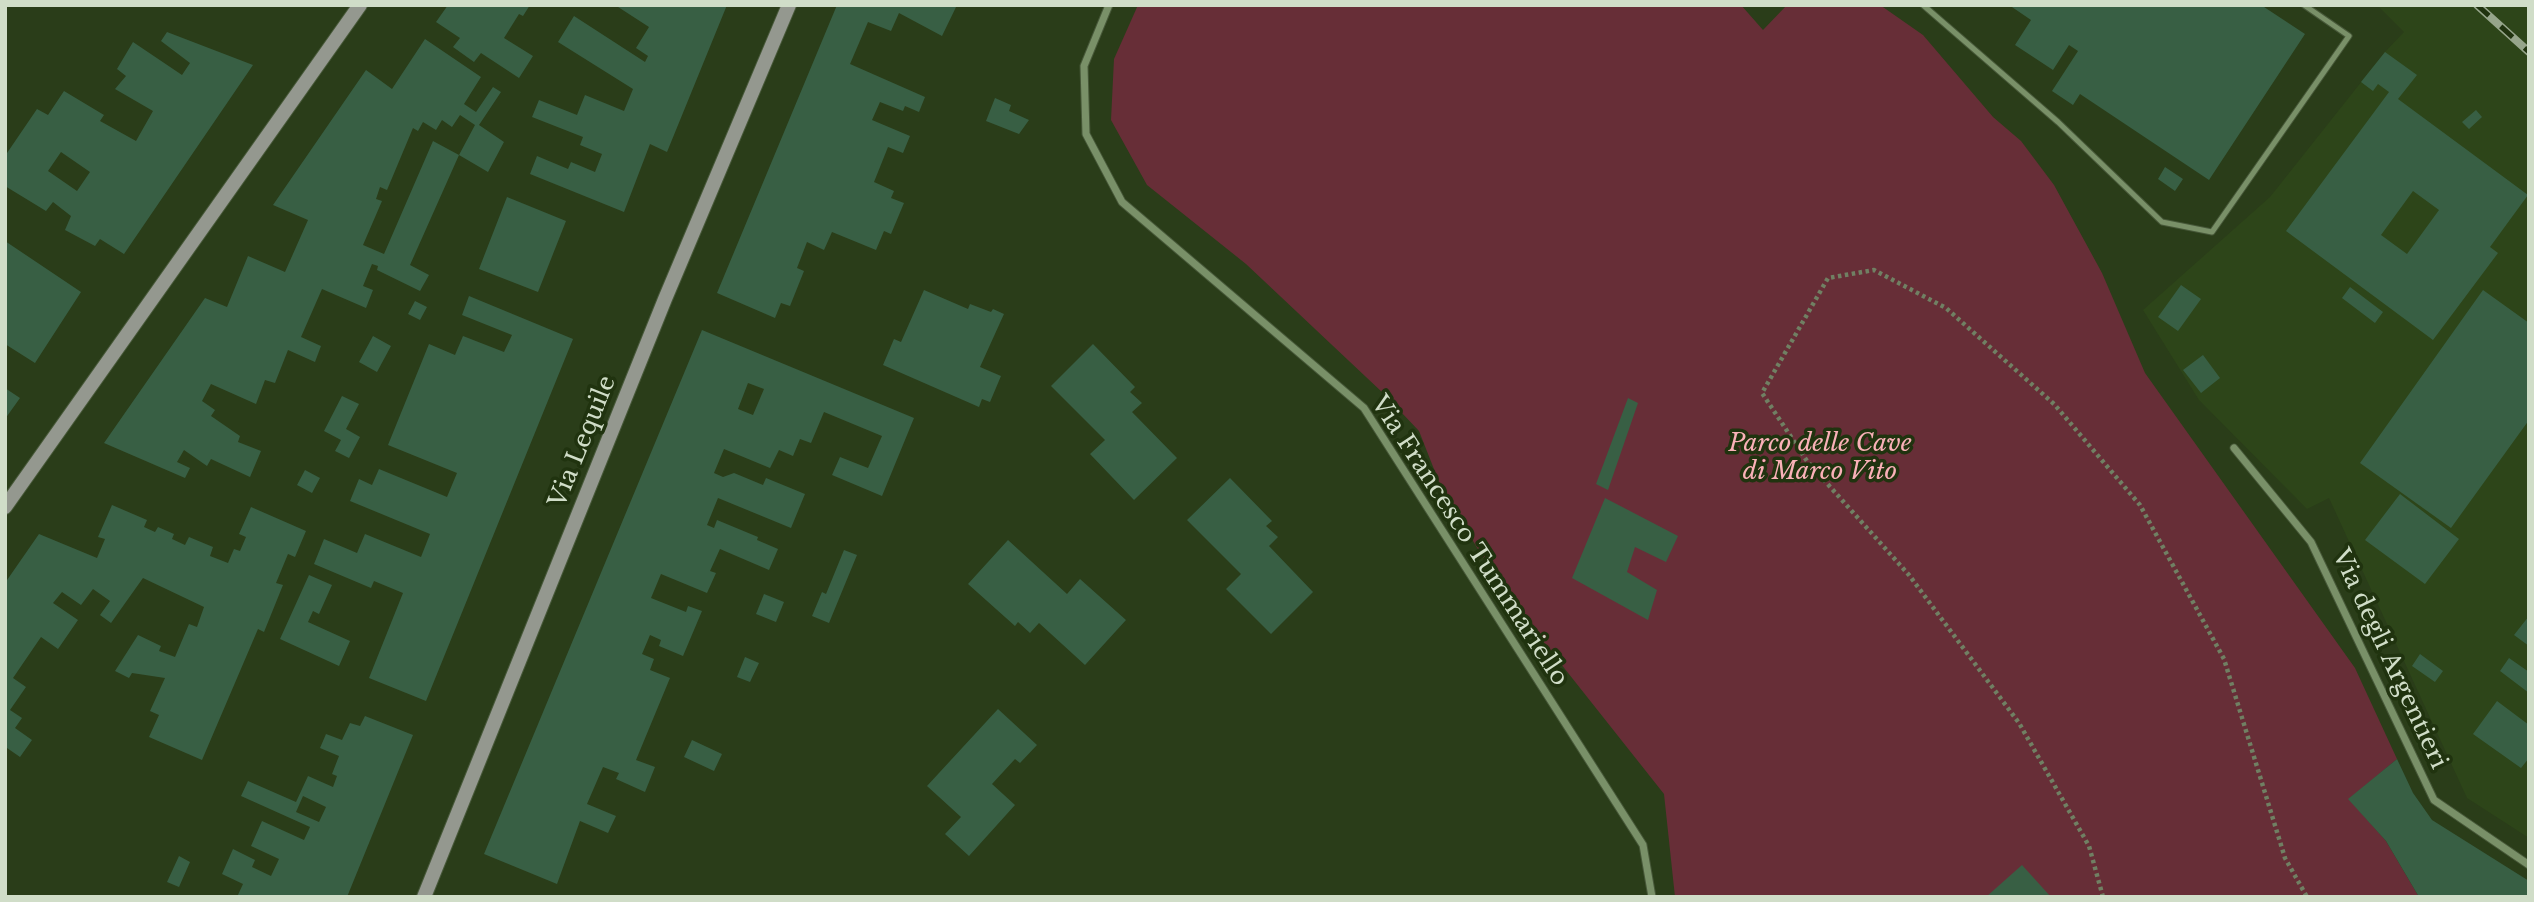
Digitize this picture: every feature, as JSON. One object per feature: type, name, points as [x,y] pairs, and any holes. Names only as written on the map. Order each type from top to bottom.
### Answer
[{"type":"main road","points":[[5,507],[360,5]]},
{"type":"main road","name":"Via Lequile","points":[[424,897],[660,312],[789,5]]},
{"type":"street","name":"Via Francesco Tummariello","points":[[1109,5],[1084,66],[1086,134],[1122,202],[1364,408],[1643,845],[1652,897]]},
{"type":"street","name":"Via degli Argentieri","points":[[2234,448],[2311,542],[2434,800],[2529,865]]},
{"type":"lane","points":[[1923,5],[2058,122],[2162,222],[2212,232],[2349,36],[2304,5]]},
{"type":"path","points":[[2103,897],[2089,846],[2019,723],[1909,575],[1807,461],[1762,393],[1828,278],[1874,270],[1946,307],[2054,404],[2140,505],[2224,659],[2284,858],[2307,897]]},
{"type":"shaded area","points":[[2377,5],[2529,5],[2529,838],[2467,798],[2329,498],[2307,509],[2199,400],[2143,310],[2270,197],[2385,52],[2404,32]]},
{"type":"green space","name":"Parco delle Cave di Marco Vito","points":[[1138,5],[1741,5],[1763,30],[1787,5],[1880,5],[1923,35],[1993,117],[2021,141],[2054,185],[2102,273],[2145,373],[2355,668],[2397,759],[2349,799],[2386,841],[2419,897],[1675,897],[1664,794],[1538,635],[1479,551],[1441,487],[1419,431],[1383,393],[1246,264],[1147,185],[1111,120],[1114,59]]},
{"type":"building","points":[[448,5],[530,5],[523,16],[519,14],[504,38],[533,56],[519,78],[481,53],[474,62],[453,47],[460,38],[436,22]]},
{"type":"building","points":[[615,5],[727,5],[667,152],[650,144],[624,212],[530,174],[537,156],[568,169],[571,162],[595,172],[602,154],[580,145],[583,137],[532,117],[539,100],[577,115],[585,95],[624,111],[633,89],[558,42],[574,16],[645,62],[648,56],[636,48],[649,27]]},
{"type":"building","points":[[837,5],[957,5],[942,36],[899,13],[891,31],[868,22],[850,64],[925,97],[919,112],[905,106],[903,111],[880,102],[872,120],[910,136],[903,153],[888,147],[874,182],[894,191],[891,198],[904,203],[891,234],[884,231],[876,250],[832,232],[824,250],[807,242],[797,268],[804,271],[790,306],[781,303],[775,318],[717,293]]},
{"type":"building","points":[[2009,5],[2261,5],[2305,34],[2209,180],[2080,94],[2073,105],[2052,91],[2078,51],[2069,45],[2053,70],[2015,45],[2031,20]]},
{"type":"building","points":[[167,32],[253,65],[124,254],[100,239],[95,246],[65,230],[71,216],[53,202],[46,211],[5,186],[5,156],[37,109],[48,115],[64,91],[104,115],[100,121],[136,141],[153,111],[115,89],[126,76],[117,69],[133,42],[182,75],[190,63],[161,41]],"holes":[[[61,152],[90,172],[77,191],[48,171]]]},
{"type":"building","points":[[425,39],[481,77],[464,104],[476,112],[493,87],[501,92],[479,125],[504,142],[488,172],[459,155],[410,265],[429,275],[420,291],[377,270],[378,266],[372,264],[363,286],[373,290],[366,308],[322,289],[301,337],[321,346],[315,362],[288,350],[275,383],[265,380],[256,404],[211,384],[202,401],[215,410],[211,416],[240,436],[238,442],[261,451],[250,477],[211,459],[207,466],[184,450],[177,462],[190,468],[185,478],[104,443],[205,298],[227,307],[248,256],[285,272],[308,220],[273,205],[366,70],[392,89]],"holes":[[[460,115],[475,125],[459,155],[433,141],[384,254],[363,245],[382,201],[376,199],[380,187],[387,190],[413,128],[418,131],[423,122],[436,130],[442,120],[452,127]]]},
{"type":"building","points":[[2385,52],[2417,75],[2398,99],[2528,195],[2490,247],[2498,253],[2433,340],[2286,231],[2389,92],[2378,84],[2373,91],[2361,82]],"holes":[[[2413,191],[2439,210],[2407,254],[2381,235]]]},
{"type":"building","points":[[995,98],[1011,105],[1009,111],[1029,120],[1019,134],[986,121]]},
{"type":"building","points":[[2476,110],[2482,117],[2469,129],[2462,122]]},
{"type":"building","points":[[2165,167],[2183,179],[2175,191],[2158,179]]},
{"type":"building","points":[[507,197],[566,221],[538,292],[479,269]]},
{"type":"building","points":[[5,241],[81,292],[35,363],[5,344]]},
{"type":"building","points":[[2181,285],[2201,299],[2178,331],[2158,317]]},
{"type":"building","points":[[2350,287],[2383,312],[2375,323],[2342,298]]},
{"type":"building","points":[[924,290],[968,309],[970,304],[1004,314],[980,367],[1001,376],[990,402],[982,399],[979,407],[883,365],[894,339],[901,342]]},
{"type":"building","points":[[2483,290],[2529,323],[2529,420],[2451,528],[2360,463]]},
{"type":"building","points":[[469,296],[573,339],[426,701],[369,678],[403,593],[374,581],[371,588],[314,564],[324,539],[357,553],[365,534],[421,557],[430,534],[350,501],[359,479],[372,485],[379,469],[447,497],[457,473],[388,445],[429,344],[455,355],[463,336],[504,352],[512,335],[462,315]]},
{"type":"building","points":[[415,301],[427,307],[420,320],[408,314]]},
{"type":"building","points":[[702,330],[914,418],[882,496],[832,475],[840,457],[868,468],[882,436],[824,412],[811,443],[800,439],[793,456],[779,450],[770,468],[724,449],[714,473],[723,477],[734,473],[763,485],[766,478],[805,494],[791,528],[718,498],[707,525],[714,528],[717,520],[758,537],[757,540],[778,549],[769,570],[720,549],[710,571],[716,573],[707,593],[661,574],[651,598],[686,612],[688,606],[702,611],[683,656],[659,646],[661,640],[650,635],[642,654],[654,659],[650,670],[670,678],[636,760],[655,767],[645,792],[616,779],[619,773],[603,767],[587,804],[616,816],[608,833],[580,821],[557,884],[484,854]],"holes":[[[748,383],[764,389],[753,415],[738,409]]]},
{"type":"building","points":[[373,336],[391,346],[377,372],[359,362]]},
{"type":"building","points":[[1093,344],[1135,387],[1130,392],[1142,403],[1132,412],[1177,458],[1134,500],[1090,454],[1105,440],[1051,386]]},
{"type":"building","points":[[2203,355],[2220,378],[2201,393],[2183,370]]},
{"type":"building","points":[[5,388],[20,398],[5,419]]},
{"type":"building","points":[[342,396],[359,404],[346,429],[360,437],[349,458],[335,451],[341,440],[324,431]]},
{"type":"building","points":[[1628,398],[1638,403],[1608,490],[1596,484]]},
{"type":"building","points":[[305,470],[320,478],[312,493],[297,485]]},
{"type":"building","points":[[1230,478],[1272,521],[1266,526],[1278,537],[1269,546],[1313,592],[1271,634],[1226,589],[1241,574],[1187,520]]},
{"type":"building","points":[[2400,494],[2459,539],[2425,584],[2365,540]]},
{"type":"building","points":[[1605,498],[1678,536],[1666,562],[1635,547],[1627,572],[1657,590],[1648,620],[1572,578]]},
{"type":"building","points":[[112,505],[147,520],[144,527],[155,532],[158,527],[174,534],[172,539],[185,545],[189,537],[213,547],[210,556],[228,563],[234,549],[240,551],[246,537],[239,534],[251,507],[306,531],[295,557],[288,554],[276,583],[283,585],[264,632],[258,629],[202,760],[149,737],[159,715],[150,711],[165,678],[132,673],[129,678],[115,671],[138,635],[161,646],[159,651],[175,657],[189,624],[197,627],[204,607],[143,578],[111,623],[100,615],[110,601],[93,589],[81,605],[62,592],[53,603],[78,620],[58,649],[41,637],[13,678],[26,687],[10,710],[22,718],[15,728],[32,740],[20,757],[7,748],[5,750],[5,583],[39,534],[97,558],[105,539],[98,537]]},
{"type":"building","points":[[1008,540],[1067,594],[1080,579],[1126,620],[1085,665],[1039,623],[1030,633],[1018,622],[1015,626],[968,584]]},
{"type":"building","points":[[844,550],[857,555],[829,623],[812,616],[822,592],[826,594]]},
{"type":"building","points":[[309,575],[332,585],[319,614],[313,611],[308,622],[350,641],[339,666],[280,639]]},
{"type":"building","points":[[764,594],[784,602],[776,622],[756,614]]},
{"type":"building","points":[[2529,616],[2529,646],[2514,635]]},
{"type":"building","points":[[2420,654],[2443,671],[2435,682],[2412,666]]},
{"type":"building","points":[[745,657],[759,663],[750,682],[737,677]]},
{"type":"building","points":[[2509,658],[2529,672],[2529,693],[2500,671]]},
{"type":"building","points":[[2497,701],[2529,725],[2529,758],[2521,768],[2473,734]]},
{"type":"building","points":[[998,709],[1037,745],[1020,763],[1015,759],[992,784],[1015,805],[969,856],[945,834],[961,817],[927,786]]},
{"type":"building","points":[[365,716],[413,735],[347,897],[237,897],[243,884],[222,874],[233,849],[255,860],[252,867],[271,876],[279,859],[251,846],[262,821],[304,840],[310,827],[241,796],[248,781],[296,802],[308,776],[333,787],[337,776],[332,774],[339,756],[320,748],[326,734],[342,740],[350,723],[360,726]],"holes":[[[303,796],[326,807],[319,822],[296,812]]]},
{"type":"building","points":[[692,740],[722,754],[714,771],[684,757]]},
{"type":"building","points":[[2397,759],[2413,793],[2432,820],[2529,881],[2529,897],[2419,897],[2386,841],[2348,799]]},
{"type":"building","points":[[179,856],[190,862],[179,887],[167,882]]},
{"type":"building","points":[[2022,865],[2051,897],[1986,897]]},
{"type":"railway","points":[[2477,5],[2529,52]]}]
